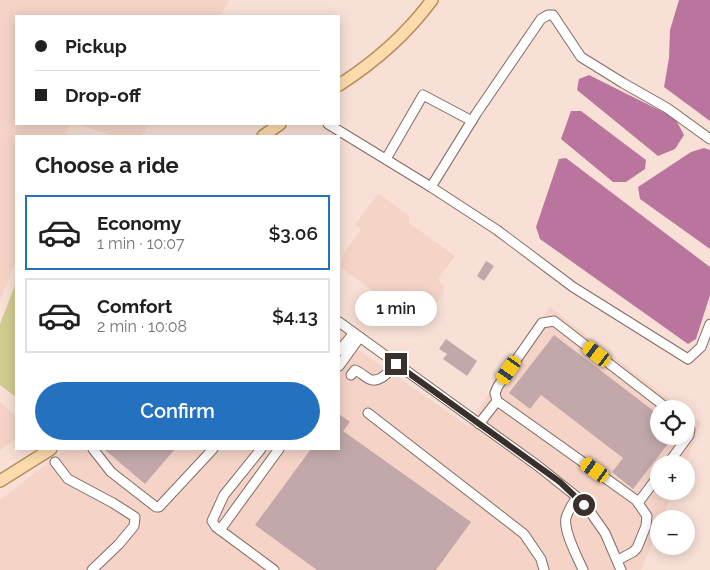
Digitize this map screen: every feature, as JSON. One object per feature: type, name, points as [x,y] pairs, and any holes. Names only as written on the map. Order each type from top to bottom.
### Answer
[{"type":"main road","points":[[340,85],[393,45],[432,0]]},
{"type":"main road","points":[[264,135],[279,125]]},
{"type":"main road","points":[[0,481],[49,450]]},
{"type":"street","points":[[431,187],[474,117],[541,19],[548,15],[553,15],[581,57],[667,108],[710,139]]},
{"type":"street","points":[[386,159],[423,96],[474,117]]},
{"type":"street","points":[[330,125],[497,230],[573,287],[688,359],[701,347],[710,324]]},
{"type":"street","points":[[618,560],[637,548],[646,526],[647,516],[638,502],[498,401],[496,393],[498,386],[542,323],[554,321],[656,400]]},
{"type":"street","points":[[340,323],[560,482],[577,497],[605,533],[621,570]]},
{"type":"street","points":[[340,350],[357,335]]},
{"type":"street","points":[[340,364],[357,335]]},
{"type":"street","points":[[351,375],[355,370],[372,380],[377,380],[396,364]]},
{"type":"street","points":[[479,424],[498,401]]},
{"type":"street","points":[[368,413],[524,534],[540,559],[544,570]]},
{"type":"street","points":[[94,450],[111,472],[156,507],[159,507],[212,450]]},
{"type":"street","points":[[260,450],[220,502],[212,521],[220,530],[274,570]]},
{"type":"street","points":[[220,530],[278,450]]},
{"type":"street","points":[[55,462],[68,479],[113,502],[135,517],[134,526],[119,544],[92,570]]},
{"type":"street","points":[[638,502],[650,487]]},
{"type":"street","points":[[577,497],[569,510],[566,524],[567,531],[584,570]]},
{"type":"shaded area","points":[[0,0],[230,0],[220,15],[15,15],[15,125],[70,125],[65,135],[15,135],[15,263],[0,301]]},
{"type":"shaded area","points":[[679,0],[710,0],[710,121],[664,87],[669,58],[670,30]]},
{"type":"shaded area","points":[[589,75],[675,118],[684,135],[675,149],[658,156],[577,90],[579,79]]},
{"type":"shaded area","points":[[571,111],[581,111],[646,160],[645,169],[626,182],[613,182],[561,139]]},
{"type":"shaded area","points":[[79,125],[148,125],[142,135],[112,135]]},
{"type":"shaded area","points":[[704,148],[710,150],[710,249],[640,199],[638,187],[691,152]]},
{"type":"shaded area","points":[[566,158],[710,267],[710,295],[696,339],[688,344],[540,239],[536,227],[559,159]]},
{"type":"shaded area","points":[[378,193],[409,216],[409,223],[455,256],[438,279],[443,286],[444,293],[427,317],[419,318],[416,323],[342,268],[341,265],[343,255],[361,229],[355,225]]},
{"type":"shaded area","points":[[15,286],[15,396],[0,385],[0,324]]},
{"type":"shaded area","points":[[550,307],[670,400],[650,400],[650,445],[692,445],[689,455],[650,455],[650,500],[669,500],[666,510],[650,510],[650,548],[641,570],[0,570],[0,500],[65,450],[340,450],[340,337],[468,426],[500,375]]},
{"type":"shaded area","points":[[0,402],[15,416],[15,439],[0,451]]},
{"type":"shaded area","points":[[695,419],[701,423],[695,438]]},
{"type":"building","points":[[486,261],[494,266],[484,281],[477,276]]},
{"type":"building","points":[[554,335],[650,408],[650,445],[667,445],[659,455],[650,455],[650,467],[633,489],[612,472],[623,458],[541,395],[530,409],[509,393]]},
{"type":"building","points":[[446,339],[477,361],[467,376],[443,359],[447,354],[439,349]]},
{"type":"building","points":[[340,415],[350,422],[343,431],[471,522],[436,570],[317,570],[255,525],[310,450],[340,450]]},
{"type":"building","points":[[105,450],[174,450],[145,484]]},
{"type":"route","points":[[396,364],[560,482],[584,505]]}]
